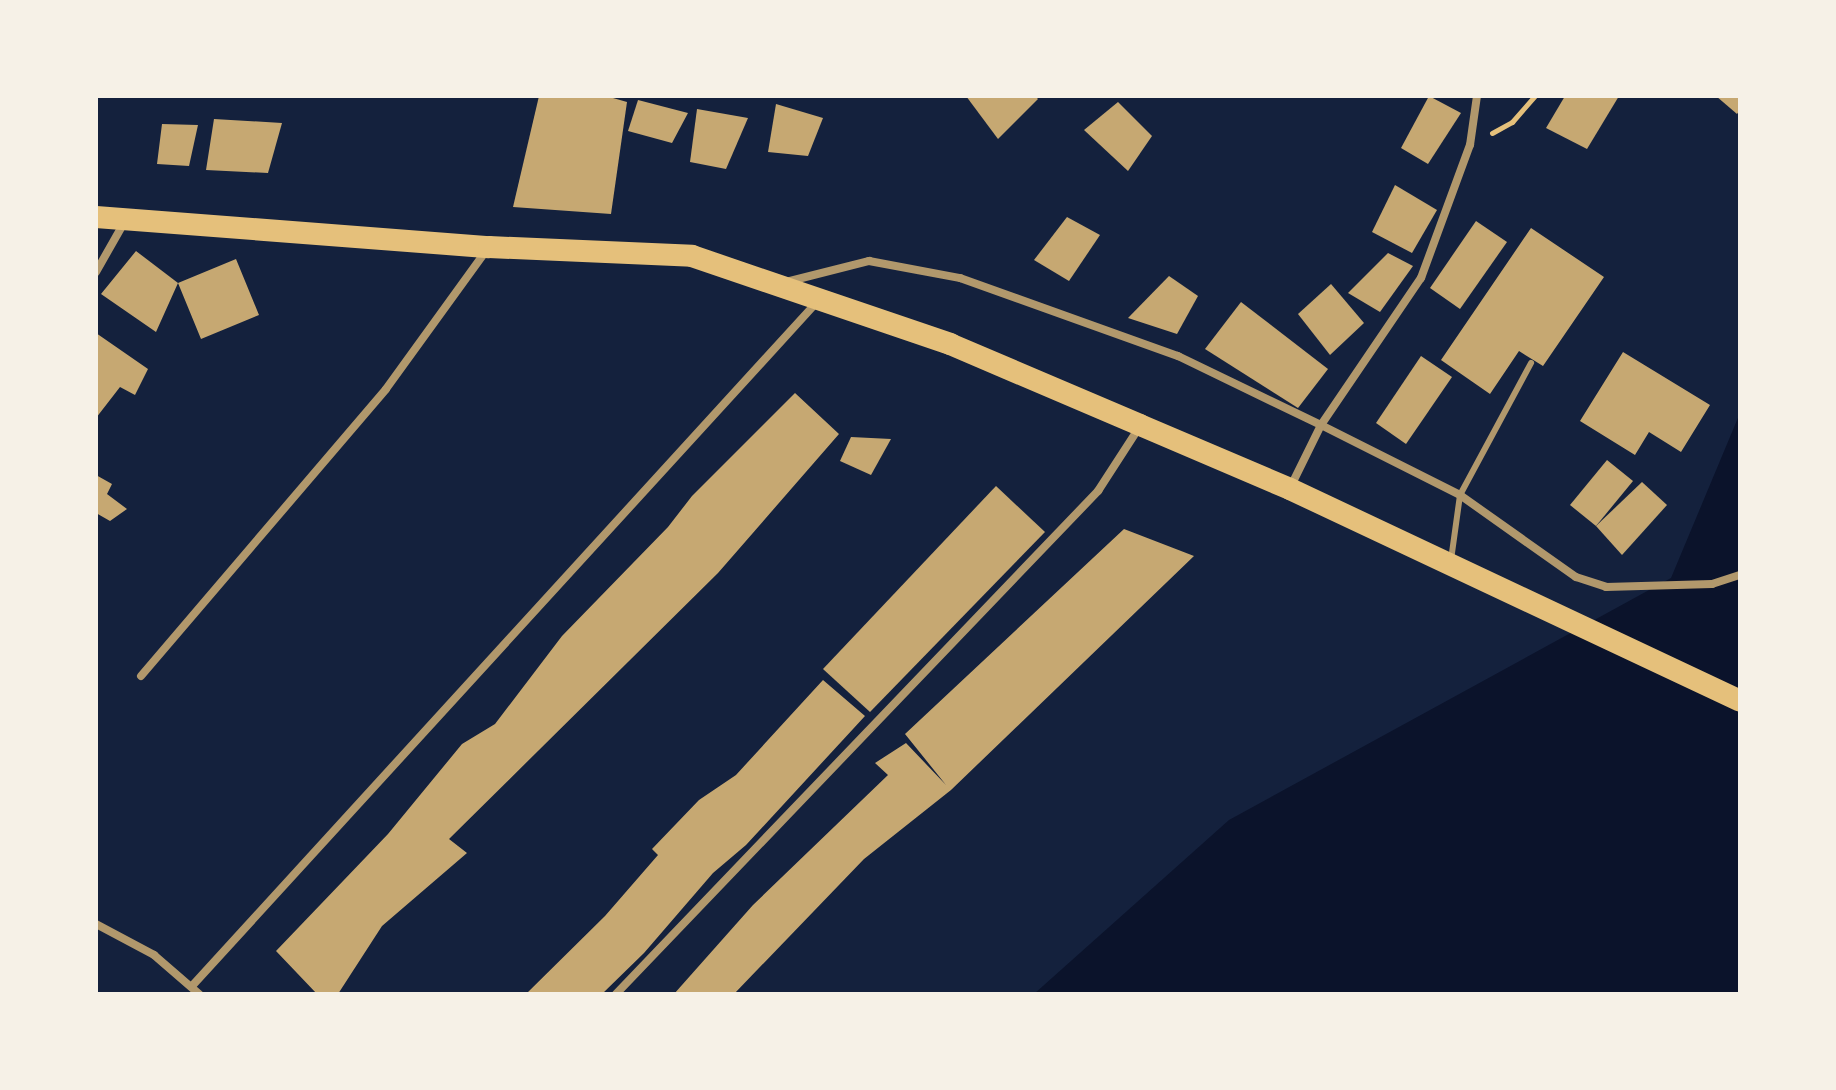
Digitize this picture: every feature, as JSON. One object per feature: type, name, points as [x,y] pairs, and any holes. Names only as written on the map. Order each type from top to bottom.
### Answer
[{"type":"highway","points":[[96,217],[489,247],[692,256],[950,344],[1290,489],[1740,701]]},
{"type":"street","points":[[1290,489],[1321,425],[1421,278],[1470,145],[1477,96]]},
{"type":"street","points":[[96,272],[125,221]]},
{"type":"street","points":[[141,676],[386,389],[489,247]]},
{"type":"street","points":[[778,285],[869,261],[960,278],[1178,356],[1321,425],[1460,495],[1576,577],[1606,587],[1712,584],[1740,575]]},
{"type":"street","points":[[192,986],[821,299]]},
{"type":"street","points":[[616,994],[1098,491],[1140,425]]},
{"type":"street","points":[[96,924],[154,955],[199,994]]},
{"type":"lane","points":[[1451,563],[1460,495],[1531,363]]},
{"type":"path","points":[[1470,145],[1512,122],[1535,96]]},
{"type":"water","points":[[1740,413],[1740,994],[1034,994],[1229,820],[1671,578]]},
{"type":"building","points":[[539,96],[606,96],[627,102],[611,214],[513,207]]},
{"type":"building","points":[[966,96],[1035,96],[1038,99],[998,139]]},
{"type":"building","points":[[1429,96],[1461,113],[1428,164],[1401,148]]},
{"type":"building","points":[[1565,96],[1619,96],[1587,149],[1546,128]]},
{"type":"building","points":[[1716,96],[1740,96],[1740,110],[1737,114]]},
{"type":"building","points":[[638,100],[688,113],[672,143],[628,131]]},
{"type":"building","points":[[1118,102],[1152,136],[1128,171],[1084,130]]},
{"type":"building","points":[[776,104],[823,118],[808,156],[768,152]]},
{"type":"building","points":[[697,109],[748,118],[726,169],[690,162]]},
{"type":"building","points":[[214,119],[282,123],[268,173],[206,170]]},
{"type":"building","points":[[162,124],[198,125],[189,166],[157,164]]},
{"type":"building","points":[[1395,185],[1437,210],[1412,253],[1372,232]]},
{"type":"building","points":[[1067,217],[1100,235],[1069,281],[1034,260]]},
{"type":"building","points":[[1476,221],[1507,242],[1460,309],[1430,288]]},
{"type":"building","points":[[1531,228],[1604,277],[1543,366],[1519,351],[1490,394],[1441,360]]},
{"type":"building","points":[[136,251],[178,283],[156,332],[101,294]]},
{"type":"building","points":[[1388,253],[1413,266],[1380,312],[1348,293]]},
{"type":"building","points":[[236,259],[259,315],[201,339],[178,283]]},
{"type":"building","points":[[1169,276],[1198,296],[1177,334],[1128,318]]},
{"type":"building","points":[[1331,284],[1364,323],[1330,355],[1298,314]]},
{"type":"building","points":[[1241,302],[1328,369],[1298,408],[1205,349]]},
{"type":"building","points":[[96,333],[148,369],[135,395],[120,387],[96,418]]},
{"type":"building","points":[[1623,352],[1710,405],[1681,452],[1649,432],[1635,455],[1580,421]]},
{"type":"building","points":[[1421,356],[1452,377],[1406,444],[1376,423]]},
{"type":"building","points":[[795,393],[839,434],[718,573],[449,839],[467,853],[382,926],[338,994],[317,994],[276,951],[388,834],[462,744],[495,724],[562,636],[668,527],[692,496]]},
{"type":"building","points":[[851,437],[891,439],[871,475],[840,461]]},
{"type":"building","points":[[1607,460],[1633,481],[1596,526],[1570,505]]},
{"type":"building","points":[[96,475],[112,484],[107,494],[127,509],[110,521],[96,513]]},
{"type":"building","points":[[1642,482],[1667,505],[1622,555],[1596,526]]},
{"type":"building","points":[[996,486],[1045,532],[870,712],[823,669]]},
{"type":"building","points":[[1124,529],[1194,556],[951,790],[864,859],[734,994],[674,994],[753,905],[888,775],[875,763],[906,743],[946,785],[905,734]]},
{"type":"building","points":[[823,680],[865,716],[746,845],[713,873],[644,953],[602,994],[526,994],[605,916],[658,855],[652,849],[699,800],[736,775]]}]
